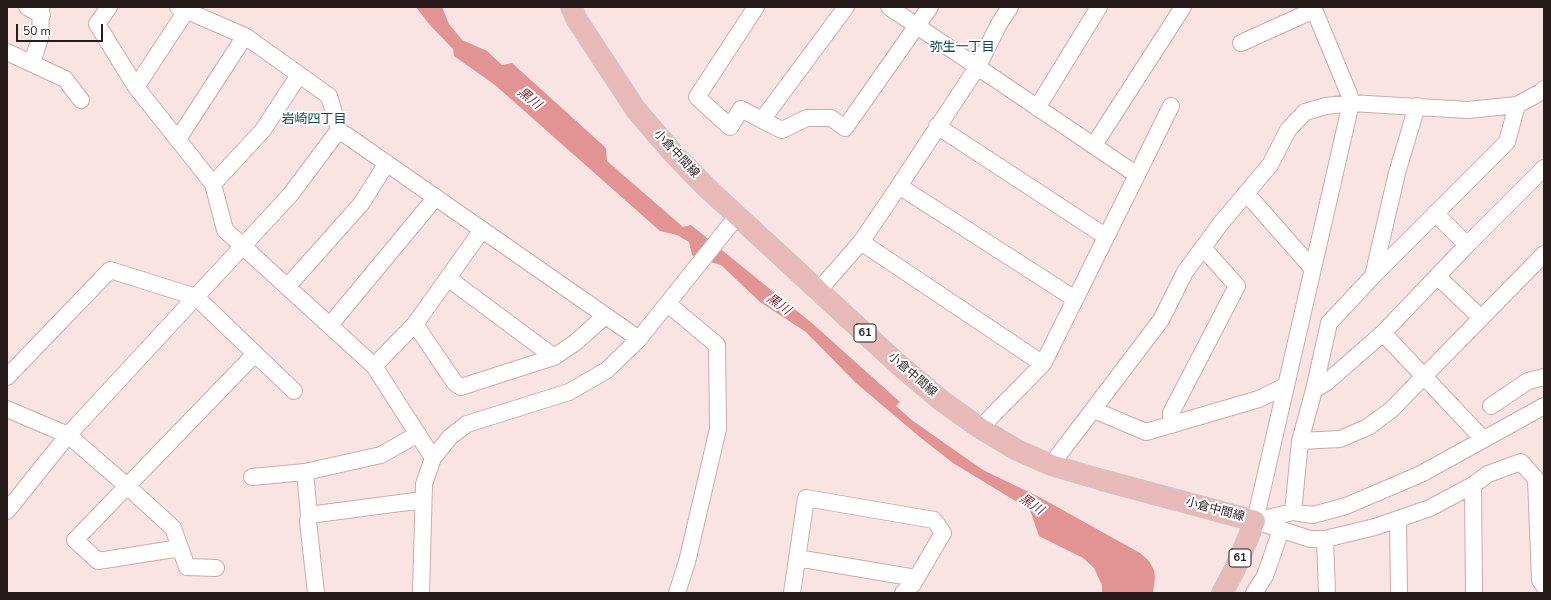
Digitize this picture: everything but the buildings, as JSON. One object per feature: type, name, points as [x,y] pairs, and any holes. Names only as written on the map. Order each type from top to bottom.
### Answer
[{"type":"main road","name":"小倉中間線","points":[[571,7],[577,20],[636,110],[674,154],[706,187],[898,364],[942,401],[980,428],[1017,450],[1051,464],[1102,480],[1255,521],[1234,571],[1222,593]]},
{"type":"street","points":[[27,7],[42,11],[40,38],[32,63]]},
{"type":"street","points":[[108,7],[98,24],[136,87],[213,184],[225,230],[374,366],[433,458]]},
{"type":"street","points":[[756,7],[697,97],[730,127],[741,110],[782,130],[808,118],[831,118],[845,128],[930,7]]},
{"type":"street","points":[[762,120],[846,7]]},
{"type":"street","points":[[890,7],[1137,175]]},
{"type":"street","points":[[819,290],[861,242],[899,186],[937,126],[978,66],[1010,7]]},
{"type":"street","points":[[1037,108],[1100,7]]},
{"type":"street","points":[[1094,145],[1183,7]]},
{"type":"street","points":[[1241,43],[1314,8],[1349,94],[1351,103],[1255,521]]},
{"type":"street","points":[[136,87],[182,9],[245,36],[328,96],[340,132],[387,163],[639,339]]},
{"type":"street","points":[[178,139],[245,36]]},
{"type":"street","points":[[7,52],[65,79],[81,100]]},
{"type":"street","points":[[213,184],[263,130],[299,75]]},
{"type":"street","points":[[1051,464],[1094,410],[1161,320],[1185,272],[1204,249],[1221,223],[1270,165],[1288,130],[1305,112],[1326,106],[1351,103],[1468,110],[1517,105],[1543,92]]},
{"type":"street","points":[[1293,512],[1300,441],[1314,390],[1329,323],[1373,276],[1507,142],[1517,105]]},
{"type":"street","points":[[980,428],[1043,364],[1105,236],[1171,106]]},
{"type":"street","points":[[1373,276],[1397,173],[1417,106]]},
{"type":"street","points":[[937,126],[1105,236]]},
{"type":"street","points":[[7,511],[68,435],[196,297],[241,245],[291,194],[335,135],[340,132]]},
{"type":"street","points":[[287,287],[361,204],[387,163]]},
{"type":"street","points":[[1314,390],[1328,382],[1383,333],[1467,245],[1544,168]]},
{"type":"street","points":[[899,186],[1075,299]]},
{"type":"street","points":[[1246,193],[1313,269]]},
{"type":"street","points":[[330,325],[436,197]]},
{"type":"street","points":[[1435,213],[1467,245]]},
{"type":"street","points":[[421,593],[424,484],[433,458],[450,437],[467,424],[569,392],[608,370],[639,339],[683,286],[738,215]]},
{"type":"street","points":[[374,366],[415,324],[449,279],[482,230]]},
{"type":"street","points":[[861,242],[1043,364]]},
{"type":"street","points":[[1171,425],[1171,413],[1237,286],[1204,249]]},
{"type":"street","points":[[1300,441],[1340,439],[1368,427],[1391,410],[1544,254]]},
{"type":"street","points":[[7,377],[110,270],[196,297],[254,355],[294,391]]},
{"type":"street","points":[[1437,276],[1481,318]]},
{"type":"street","points":[[449,279],[554,357]]},
{"type":"street","points":[[668,304],[717,345],[718,428],[686,562],[677,593]]},
{"type":"street","points":[[415,324],[461,388],[554,357],[576,342],[605,316]]},
{"type":"street","points":[[1383,333],[1483,439]]},
{"type":"street","points":[[180,548],[98,561],[75,540],[254,355]]},
{"type":"street","points":[[1491,406],[1528,381],[1544,377]]},
{"type":"street","points":[[1094,410],[1146,432],[1259,400],[1286,386]]},
{"type":"street","points":[[1255,521],[1293,512],[1313,515],[1346,506],[1421,474],[1544,406]]},
{"type":"street","points":[[7,409],[68,435],[127,486],[173,528],[187,567],[216,568]]},
{"type":"street","points":[[252,477],[305,472],[381,455],[418,434]]},
{"type":"street","points":[[1255,521],[1310,539],[1325,538],[1375,527],[1430,508],[1473,485],[1488,474],[1521,462],[1536,479],[1540,580],[1544,586]]},
{"type":"street","points":[[305,472],[309,515],[308,522],[316,593]]},
{"type":"street","points":[[1473,485],[1474,593]]},
{"type":"street","points":[[792,593],[806,498],[934,520],[943,533],[916,578],[903,593]]},
{"type":"street","points":[[309,515],[423,500]]},
{"type":"street","points":[[1398,519],[1399,593]]},
{"type":"street","points":[[1254,593],[1265,576],[1281,530]]},
{"type":"street","points":[[1325,538],[1326,593]]},
{"type":"street","points":[[797,558],[916,578]]},
{"type":"water","name":"黒川","points":[[416,7],[442,7],[449,24],[462,40],[487,51],[502,65],[512,63],[606,148],[607,161],[683,227],[691,225],[813,324],[900,402],[896,406],[913,421],[983,470],[1041,498],[1140,553],[1149,561],[1154,570],[1155,577],[1153,593],[1102,593],[1102,585],[1094,568],[1083,558],[1039,536],[1031,513],[1027,508],[953,463],[921,438],[856,383],[806,332],[760,302],[721,265],[696,258],[692,255],[689,242],[677,235],[660,231],[495,85],[454,56],[453,49],[429,24]]},
{"type":"district","name":"弥生一丁目","points":[[962,48]]},
{"type":"district","name":"岩崎四丁目","points":[[314,120]]}]
